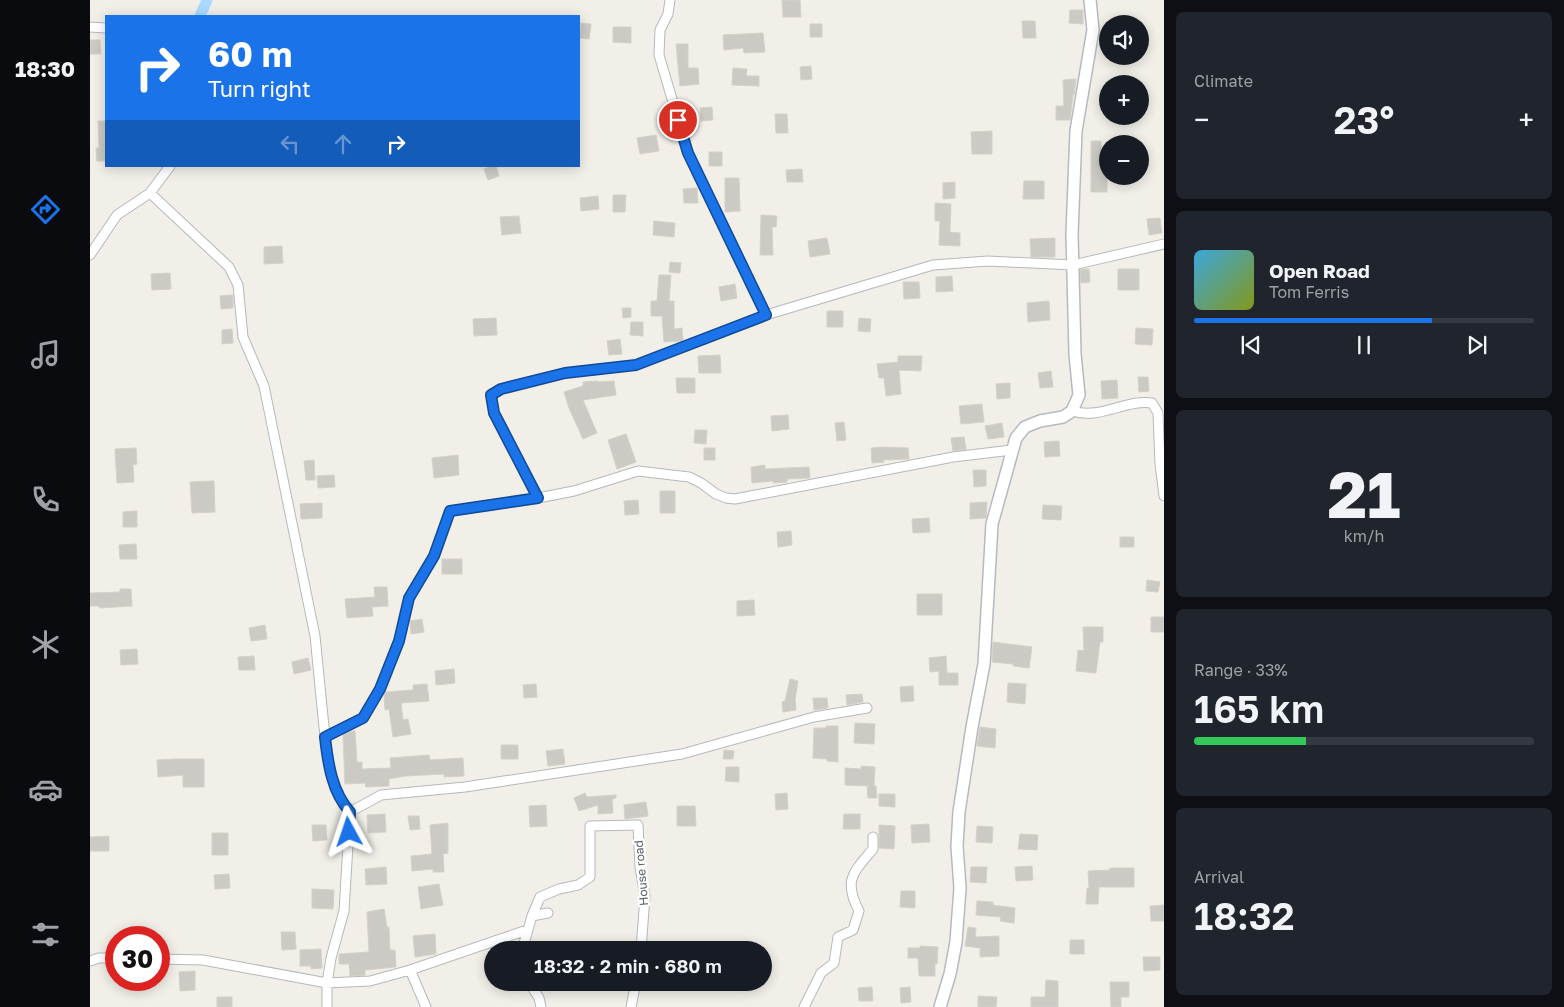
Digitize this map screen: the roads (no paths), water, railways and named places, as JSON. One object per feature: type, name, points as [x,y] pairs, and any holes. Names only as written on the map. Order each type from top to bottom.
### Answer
[{"type":"street","points":[[670,0],[668,14],[660,30],[659,55],[688,153],[766,315]]},
{"type":"street","points":[[940,1007],[950,974],[956,942],[960,888],[957,846],[959,812],[984,664],[992,524],[1016,438],[1025,427],[1040,421],[1063,417],[1072,411],[1079,395],[1075,354],[1072,234],[1076,131],[1093,30],[1090,0]]},
{"type":"street","points":[[90,28],[105,28]]},
{"type":"street","points":[[90,255],[117,215],[150,193],[169,167]]},
{"type":"street","points":[[150,193],[229,266],[238,285],[243,337],[264,386],[315,636],[325,737],[334,788],[350,812],[344,911],[331,958],[327,983],[327,1007]]},
{"type":"street","points":[[538,498],[494,413],[491,395],[501,389],[565,373],[636,365],[766,315],[933,265],[988,261],[1073,265],[1164,244]]},
{"type":"street","points":[[1072,411],[1083,414],[1103,412],[1143,402],[1152,403],[1158,413],[1160,464],[1164,496]]},
{"type":"street","points":[[325,737],[363,718],[380,689],[399,641],[409,598],[434,556],[450,511],[574,491],[638,471],[689,477],[716,494],[726,498],[735,498],[953,457],[1012,450]]},
{"type":"street","points":[[350,812],[381,795],[464,787],[682,754],[814,717],[867,708]]},
{"type":"street","name":"House road","points":[[524,941],[540,898],[559,888],[578,886],[590,877],[590,826],[638,825],[640,867],[645,896],[642,941]]},
{"type":"street","points":[[804,1007],[821,973],[834,962],[838,937],[853,930],[859,911],[851,896],[852,874],[873,849],[873,837]]},
{"type":"street","points":[[532,916],[548,913]]},
{"type":"street","points":[[170,959],[203,960],[327,983],[370,981],[410,970],[527,930]]},
{"type":"street","points":[[90,961],[105,958]]},
{"type":"street","points":[[410,970],[426,1007]]},
{"type":"street","points":[[535,991],[541,1007]]},
{"type":"street","points":[[631,1007],[634,991]]},
{"type":"waterway","points":[[200,15],[207,0]]}]
